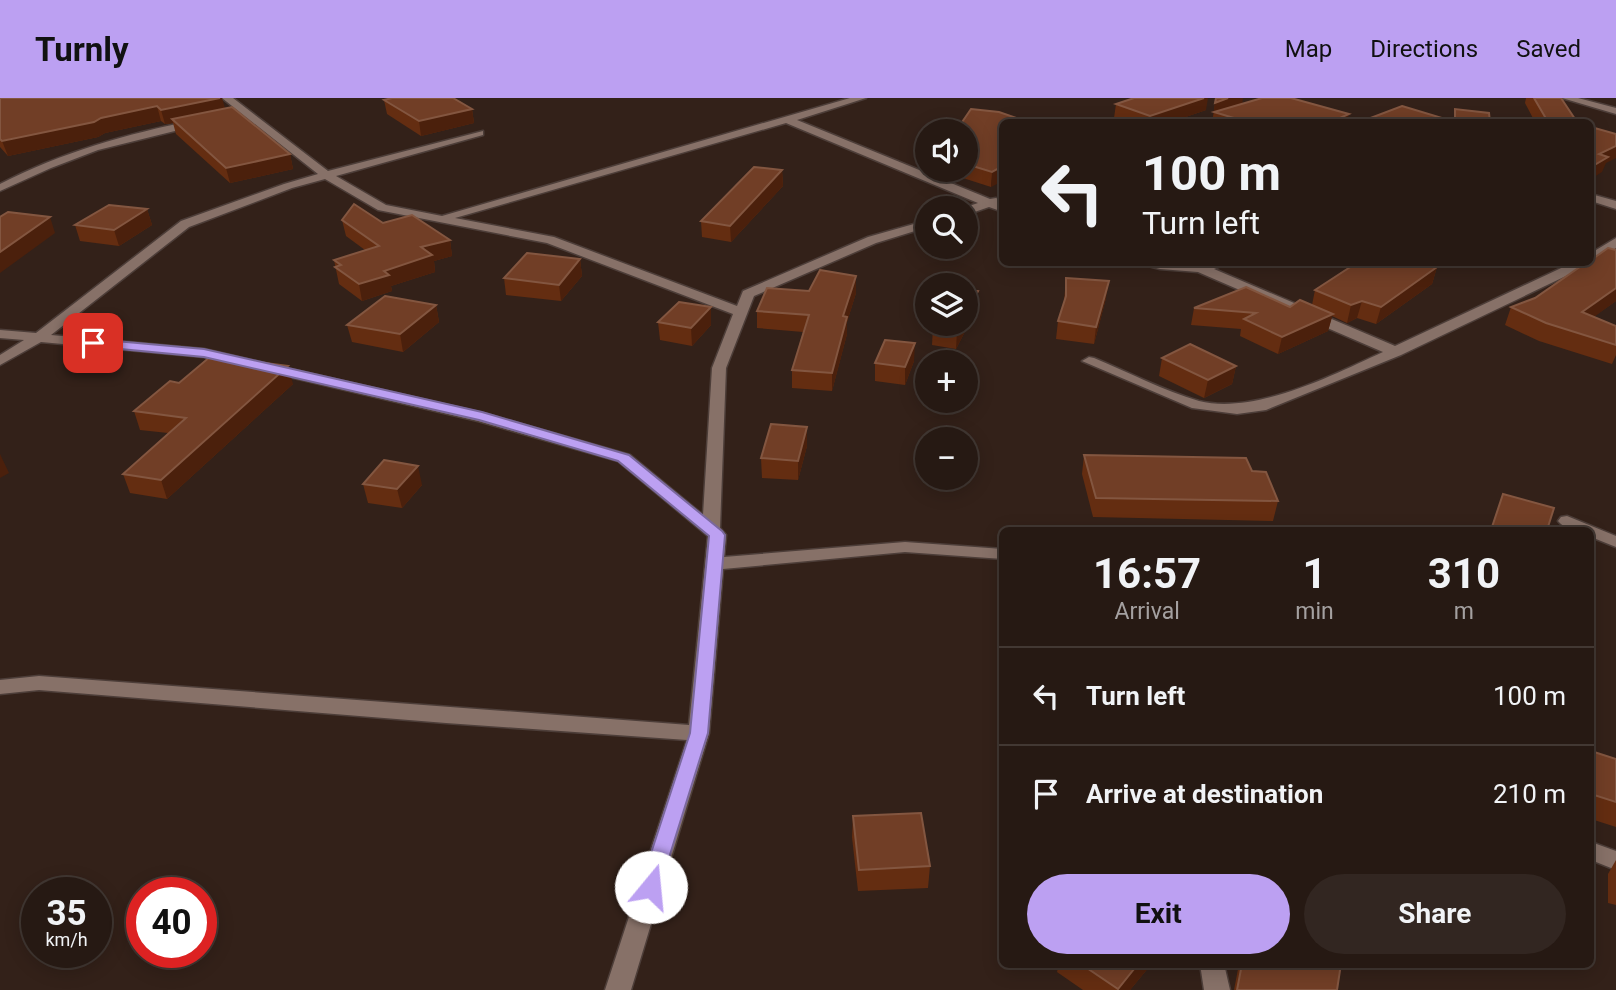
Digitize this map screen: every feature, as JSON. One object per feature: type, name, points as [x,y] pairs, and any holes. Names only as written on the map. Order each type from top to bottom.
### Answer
[{"type":"street","points":[[227,98],[240,114],[327,176],[382,208],[550,240],[741,312]]},
{"type":"street","points":[[441,218],[861,98]]},
{"type":"street","points":[[1567,98],[1616,111]]},
{"type":"street","points":[[786,120],[997,200]]},
{"type":"street","points":[[0,188],[40,166],[118,139],[208,121]]},
{"type":"street","points":[[0,360],[38,338],[185,224],[288,186],[479,133]]},
{"type":"street","points":[[1594,198],[1616,205]]},
{"type":"street","points":[[978,207],[997,200]]},
{"type":"street","points":[[711,530],[719,368],[748,293],[872,240],[915,227]]},
{"type":"street","points":[[1594,257],[1616,242]]},
{"type":"street","points":[[1179,266],[1216,266]]},
{"type":"street","points":[[1089,361],[1196,405],[1237,409],[1266,405],[1396,352],[1577,266]]},
{"type":"street","points":[[1199,268],[1396,352]]},
{"type":"street","points":[[0,334],[204,353],[482,416],[624,458],[717,535],[699,733],[618,990]]},
{"type":"street","points":[[1567,521],[1581,527]]},
{"type":"street","points":[[1594,533],[1616,542]]},
{"type":"street","points":[[714,564],[905,547],[999,554]]},
{"type":"street","points":[[0,687],[40,683],[446,716],[699,733]]},
{"type":"street","points":[[1594,852],[1616,861]]},
{"type":"street","points":[[1213,968],[1217,990]]},
{"type":"building","points":[[0,98],[220,98],[161,110],[157,106],[2,141]]},
{"type":"building","points":[[453,98],[472,109],[419,121],[384,100]]},
{"type":"building","points":[[1134,98],[1204,98],[1150,116],[1116,104]]},
{"type":"building","points":[[1262,98],[1291,98],[1349,114],[1338,119],[1237,119],[1214,112]]},
{"type":"building","points":[[1534,98],[1561,98],[1575,119],[1546,119]]},
{"type":"building","points":[[1402,106],[1445,119],[1368,119]]},
{"type":"building","points":[[232,107],[290,154],[226,168],[172,119]]},
{"type":"building","points":[[971,109],[999,112],[1019,119],[999,119],[999,168],[992,172],[978,168],[978,119],[964,119]]},
{"type":"building","points":[[1455,109],[1489,113],[1490,119],[1455,119]]},
{"type":"building","points":[[1594,128],[1616,134],[1616,146],[1599,154],[1608,157],[1594,165]]},
{"type":"building","points":[[754,167],[782,170],[730,226],[701,221]]},
{"type":"building","points":[[354,204],[383,223],[412,215],[450,240],[421,247],[432,255],[384,271],[389,275],[359,284],[335,267],[341,265],[334,260],[379,246],[342,220]]},
{"type":"building","points":[[109,205],[147,209],[114,230],[75,225]]},
{"type":"building","points":[[8,212],[50,217],[0,252],[0,217]]},
{"type":"building","points":[[1608,248],[1616,250],[1616,288],[1582,312],[1616,326],[1616,345],[1546,323],[1511,307],[1535,298],[1581,266],[1594,266],[1594,258]]},
{"type":"building","points":[[527,253],[580,259],[559,285],[504,278]]},
{"type":"building","points":[[1352,266],[1437,267],[1381,307],[1362,301],[1351,305],[1315,290]]},
{"type":"building","points":[[820,270],[856,276],[843,316],[847,317],[832,373],[792,370],[809,315],[757,311],[767,288],[809,291]]},
{"type":"building","points":[[1066,278],[1109,281],[1096,327],[1058,321],[1066,296]]},
{"type":"building","points":[[1246,287],[1290,307],[1300,300],[1333,314],[1282,337],[1244,319],[1256,313],[1194,308]]},
{"type":"building","points":[[385,296],[436,305],[400,334],[347,325]]},
{"type":"building","points":[[679,302],[711,307],[691,328],[658,322]]},
{"type":"building","points":[[885,340],[915,343],[905,367],[875,363]]},
{"type":"building","points":[[1190,344],[1236,366],[1208,380],[1162,358]]},
{"type":"building","points":[[211,356],[288,366],[161,480],[123,474],[186,418],[134,411],[170,381],[179,383]]},
{"type":"building","points":[[771,424],[807,427],[798,461],[761,458]]},
{"type":"building","points":[[1084,455],[1246,458],[1252,471],[1266,472],[1278,501],[1096,498]]},
{"type":"building","points":[[384,460],[418,466],[397,489],[363,484]]},
{"type":"building","points":[[1503,494],[1554,508],[1548,527],[1492,527]]},
{"type":"building","points":[[1594,752],[1616,759],[1616,802],[1594,795]]},
{"type":"building","points":[[921,813],[930,866],[859,870],[853,816]]},
{"type":"building","points":[[1087,968],[1135,968],[1118,989]]},
{"type":"building","points":[[1241,968],[1340,968],[1337,990],[1237,990]]},
{"type":"route","points":[[93,343],[204,353],[482,416],[624,458],[717,535],[699,733],[651,887]]}]
